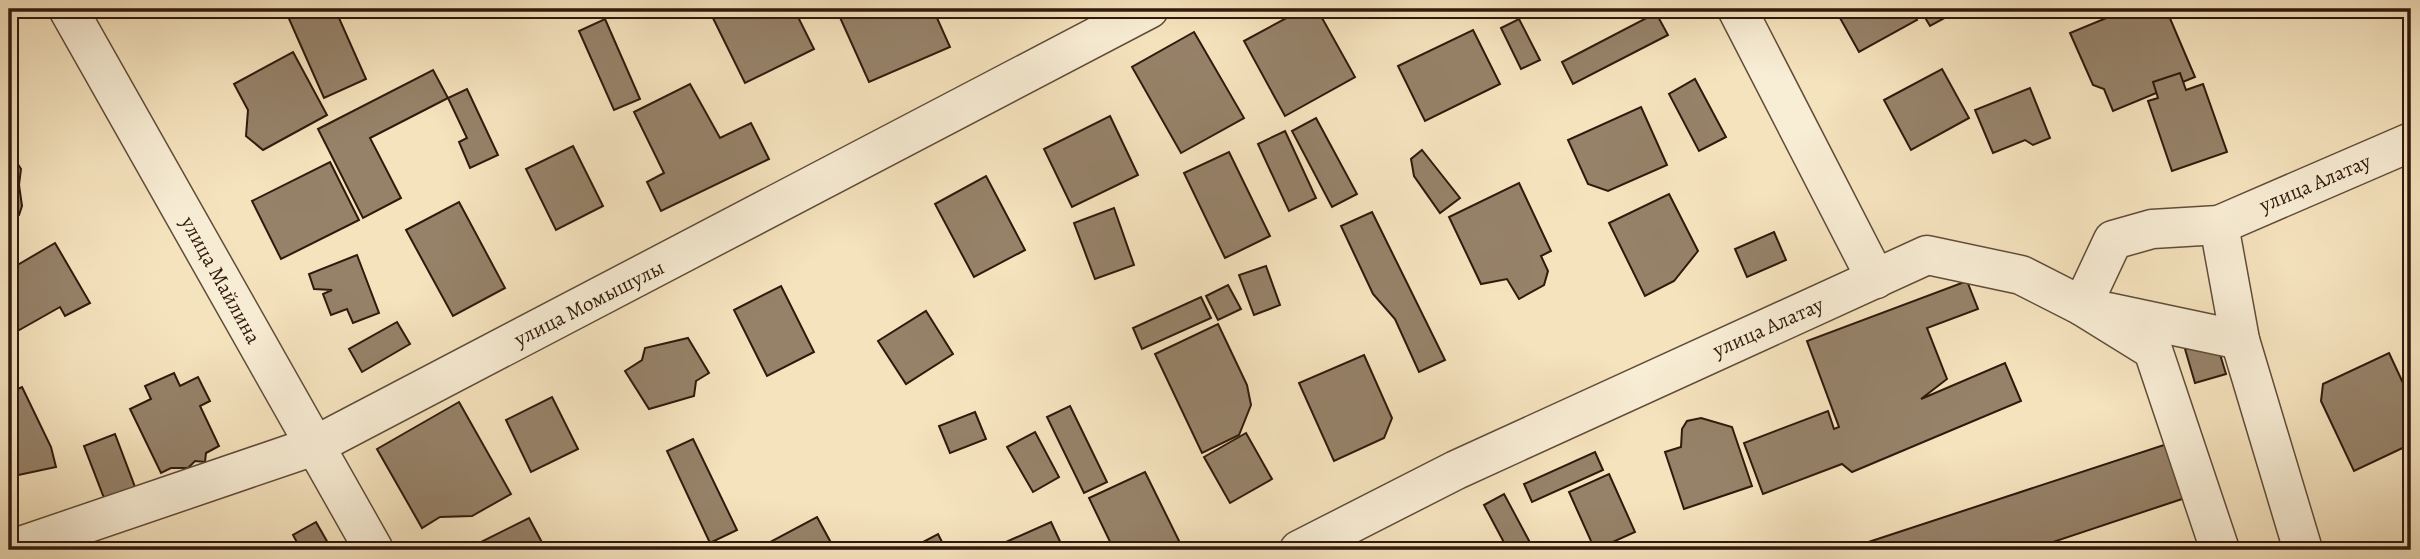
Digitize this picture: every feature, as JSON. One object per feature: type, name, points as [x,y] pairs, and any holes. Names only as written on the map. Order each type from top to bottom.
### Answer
[{"type":"street","name":"улица Майлина","points":[[68,9],[374,550]]},
{"type":"street","name":"улица Момышулы","points":[[9,550],[314,446],[1149,9]]},
{"type":"street","points":[[1737,9],[1876,279]]},
{"type":"street","name":"улица Алатау","points":[[1299,550],[1456,470],[1927,255],[2021,275],[2082,306],[2113,240],[2152,229],[2219,225],[2411,142]]},
{"type":"street","points":[[2219,225],[2240,340],[2303,550]]},
{"type":"street","points":[[2082,306],[2240,340]]},
{"type":"street","points":[[2082,306],[2153,350],[2220,550]]},
{"type":"building","points":[[293,9],[335,9],[366,79],[324,98],[286,12]]},
{"type":"building","points":[[794,9],[814,49],[745,83],[709,10]]},
{"type":"building","points":[[847,9],[933,9],[950,47],[869,82],[838,13]]},
{"type":"building","points":[[1303,9],[1317,9],[1355,77],[1285,116],[1244,41]]},
{"type":"building","points":[[1835,9],[1910,9],[1917,20],[1859,52]]},
{"type":"building","points":[[1920,9],[1961,9],[1930,26]]},
{"type":"building","points":[[2128,9],[2166,9],[2195,77],[2113,111],[2104,89],[2093,85],[2070,33]]},
{"type":"building","points":[[1656,13],[1668,35],[1573,84],[1562,62]]},
{"type":"building","points":[[605,19],[640,99],[614,110],[579,31]]},
{"type":"building","points":[[1519,19],[1540,60],[1521,69],[1501,28]]},
{"type":"building","points":[[1473,30],[1500,84],[1425,121],[1398,66]]},
{"type":"building","points":[[1194,32],[1244,118],[1181,153],[1132,67]]},
{"type":"building","points":[[293,52],[327,115],[263,150],[246,136],[248,110],[234,84]]},
{"type":"building","points":[[1942,69],[1969,118],[1911,150],[1884,100]]},
{"type":"building","points":[[433,70],[448,98],[370,138],[401,198],[363,218],[318,129]]},
{"type":"building","points":[[2180,73],[2186,90],[2203,84],[2227,152],[2172,171],[2148,101],[2158,98],[2153,82]]},
{"type":"building","points":[[1695,79],[1726,137],[1699,151],[1669,94]]},
{"type":"building","points":[[690,84],[720,138],[751,123],[769,159],[661,211],[647,182],[664,173],[634,112]]},
{"type":"building","points":[[2030,88],[2050,138],[2033,145],[2025,140],[1993,153],[1975,110]]},
{"type":"building","points":[[467,89],[498,155],[470,168],[459,142],[467,138],[448,98]]},
{"type":"building","points":[[1641,107],[1667,165],[1608,191],[1588,184],[1568,140]]},
{"type":"building","points":[[1110,116],[1138,175],[1072,207],[1044,149]]},
{"type":"building","points":[[1316,118],[1357,194],[1332,207],[1292,131]]},
{"type":"building","points":[[1285,131],[1316,198],[1289,211],[1258,144]]},
{"type":"building","points":[[573,146],[603,206],[556,230],[526,169]]},
{"type":"building","points":[[1422,150],[1460,198],[1440,213],[1414,176],[1411,159]]},
{"type":"building","points":[[1229,152],[1270,236],[1225,258],[1184,173]]},
{"type":"building","points":[[9,161],[17,163],[21,169],[19,185],[22,206],[19,215],[9,221]]},
{"type":"building","points":[[330,162],[359,220],[281,259],[252,201]]},
{"type":"building","points":[[986,176],[1025,250],[974,277],[935,204]]},
{"type":"building","points":[[1519,183],[1551,251],[1541,256],[1548,271],[1544,285],[1519,299],[1507,279],[1481,284],[1449,217]]},
{"type":"building","points":[[1669,194],[1698,251],[1674,281],[1645,296],[1609,223]]},
{"type":"building","points":[[459,202],[505,288],[453,316],[406,230]]},
{"type":"building","points":[[1114,208],[1134,265],[1095,279],[1074,223]]},
{"type":"building","points":[[1372,212],[1445,360],[1419,372],[1395,319],[1373,294],[1341,226]]},
{"type":"building","points":[[1774,232],[1786,260],[1747,277],[1735,249]]},
{"type":"building","points":[[55,243],[90,303],[65,316],[60,307],[14,333],[9,325],[9,270]]},
{"type":"building","points":[[357,255],[379,313],[353,323],[347,309],[331,315],[323,294],[332,290],[314,289],[309,274]]},
{"type":"building","points":[[1266,266],[1280,305],[1254,315],[1239,275]]},
{"type":"building","points":[[1967,281],[1978,309],[1927,328],[1947,379],[1921,399],[2005,363],[2021,401],[1852,472],[1842,464],[1763,494],[1744,443],[1828,411],[1834,429],[1839,427],[1807,341]]},
{"type":"building","points":[[1228,285],[1241,309],[1218,320],[1206,296]]},
{"type":"building","points":[[781,286],[814,352],[767,376],[734,310]]},
{"type":"building","points":[[1201,297],[1211,318],[1142,349],[1133,328]]},
{"type":"building","points":[[926,311],[953,354],[906,384],[878,341]]},
{"type":"building","points":[[397,322],[410,344],[362,372],[349,349]]},
{"type":"building","points":[[1218,324],[1247,385],[1251,405],[1239,435],[1202,453],[1155,354]]},
{"type":"building","points":[[688,338],[709,373],[696,381],[694,396],[649,409],[625,371],[642,360],[645,348]]},
{"type":"building","points":[[2216,341],[2226,374],[2195,383],[2185,349]]},
{"type":"building","points":[[2389,353],[2411,400],[2411,444],[2354,471],[2321,401],[2323,384]]},
{"type":"building","points":[[1364,355],[1392,418],[1384,438],[1334,461],[1299,383]]},
{"type":"building","points":[[174,373],[180,386],[198,377],[210,401],[200,406],[219,446],[206,453],[205,462],[195,461],[188,468],[171,468],[161,473],[130,409],[151,399],[145,386]]},
{"type":"building","points":[[22,387],[51,447],[56,467],[9,477],[9,393]]},
{"type":"building","points":[[552,397],[578,449],[531,472],[506,420]]},
{"type":"building","points":[[459,402],[511,494],[472,516],[440,517],[422,528],[377,449]]},
{"type":"building","points":[[1070,406],[1107,482],[1084,493],[1047,417]]},
{"type":"building","points":[[975,412],[986,439],[950,453],[939,426]]},
{"type":"building","points":[[1701,418],[1732,427],[1752,486],[1684,509],[1665,452],[1681,447],[1682,429],[1687,421]]},
{"type":"building","points":[[1035,432],[1059,477],[1033,492],[1007,447]]},
{"type":"building","points":[[1246,433],[1272,479],[1230,503],[1204,457]]},
{"type":"building","points":[[115,434],[135,487],[104,498],[84,446]]},
{"type":"building","points":[[693,439],[737,530],[710,543],[667,451]]},
{"type":"building","points":[[2167,444],[2185,498],[2029,550],[1844,550]]},
{"type":"building","points":[[1595,452],[1603,470],[1532,502],[1524,484]]},
{"type":"building","points":[[1145,472],[1182,547],[1174,550],[1114,550],[1089,498]]},
{"type":"building","points":[[1609,474],[1635,532],[1595,550],[1569,492]]},
{"type":"building","points":[[1504,494],[1534,550],[1508,550],[1484,505]]},
{"type":"building","points":[[817,517],[835,550],[755,550]]},
{"type":"building","points":[[529,518],[546,550],[465,550]]},
{"type":"building","points":[[316,522],[332,550],[301,550],[293,535]]},
{"type":"building","points":[[1051,522],[1064,550],[988,550]]},
{"type":"building","points":[[938,534],[946,550],[908,550]]}]
